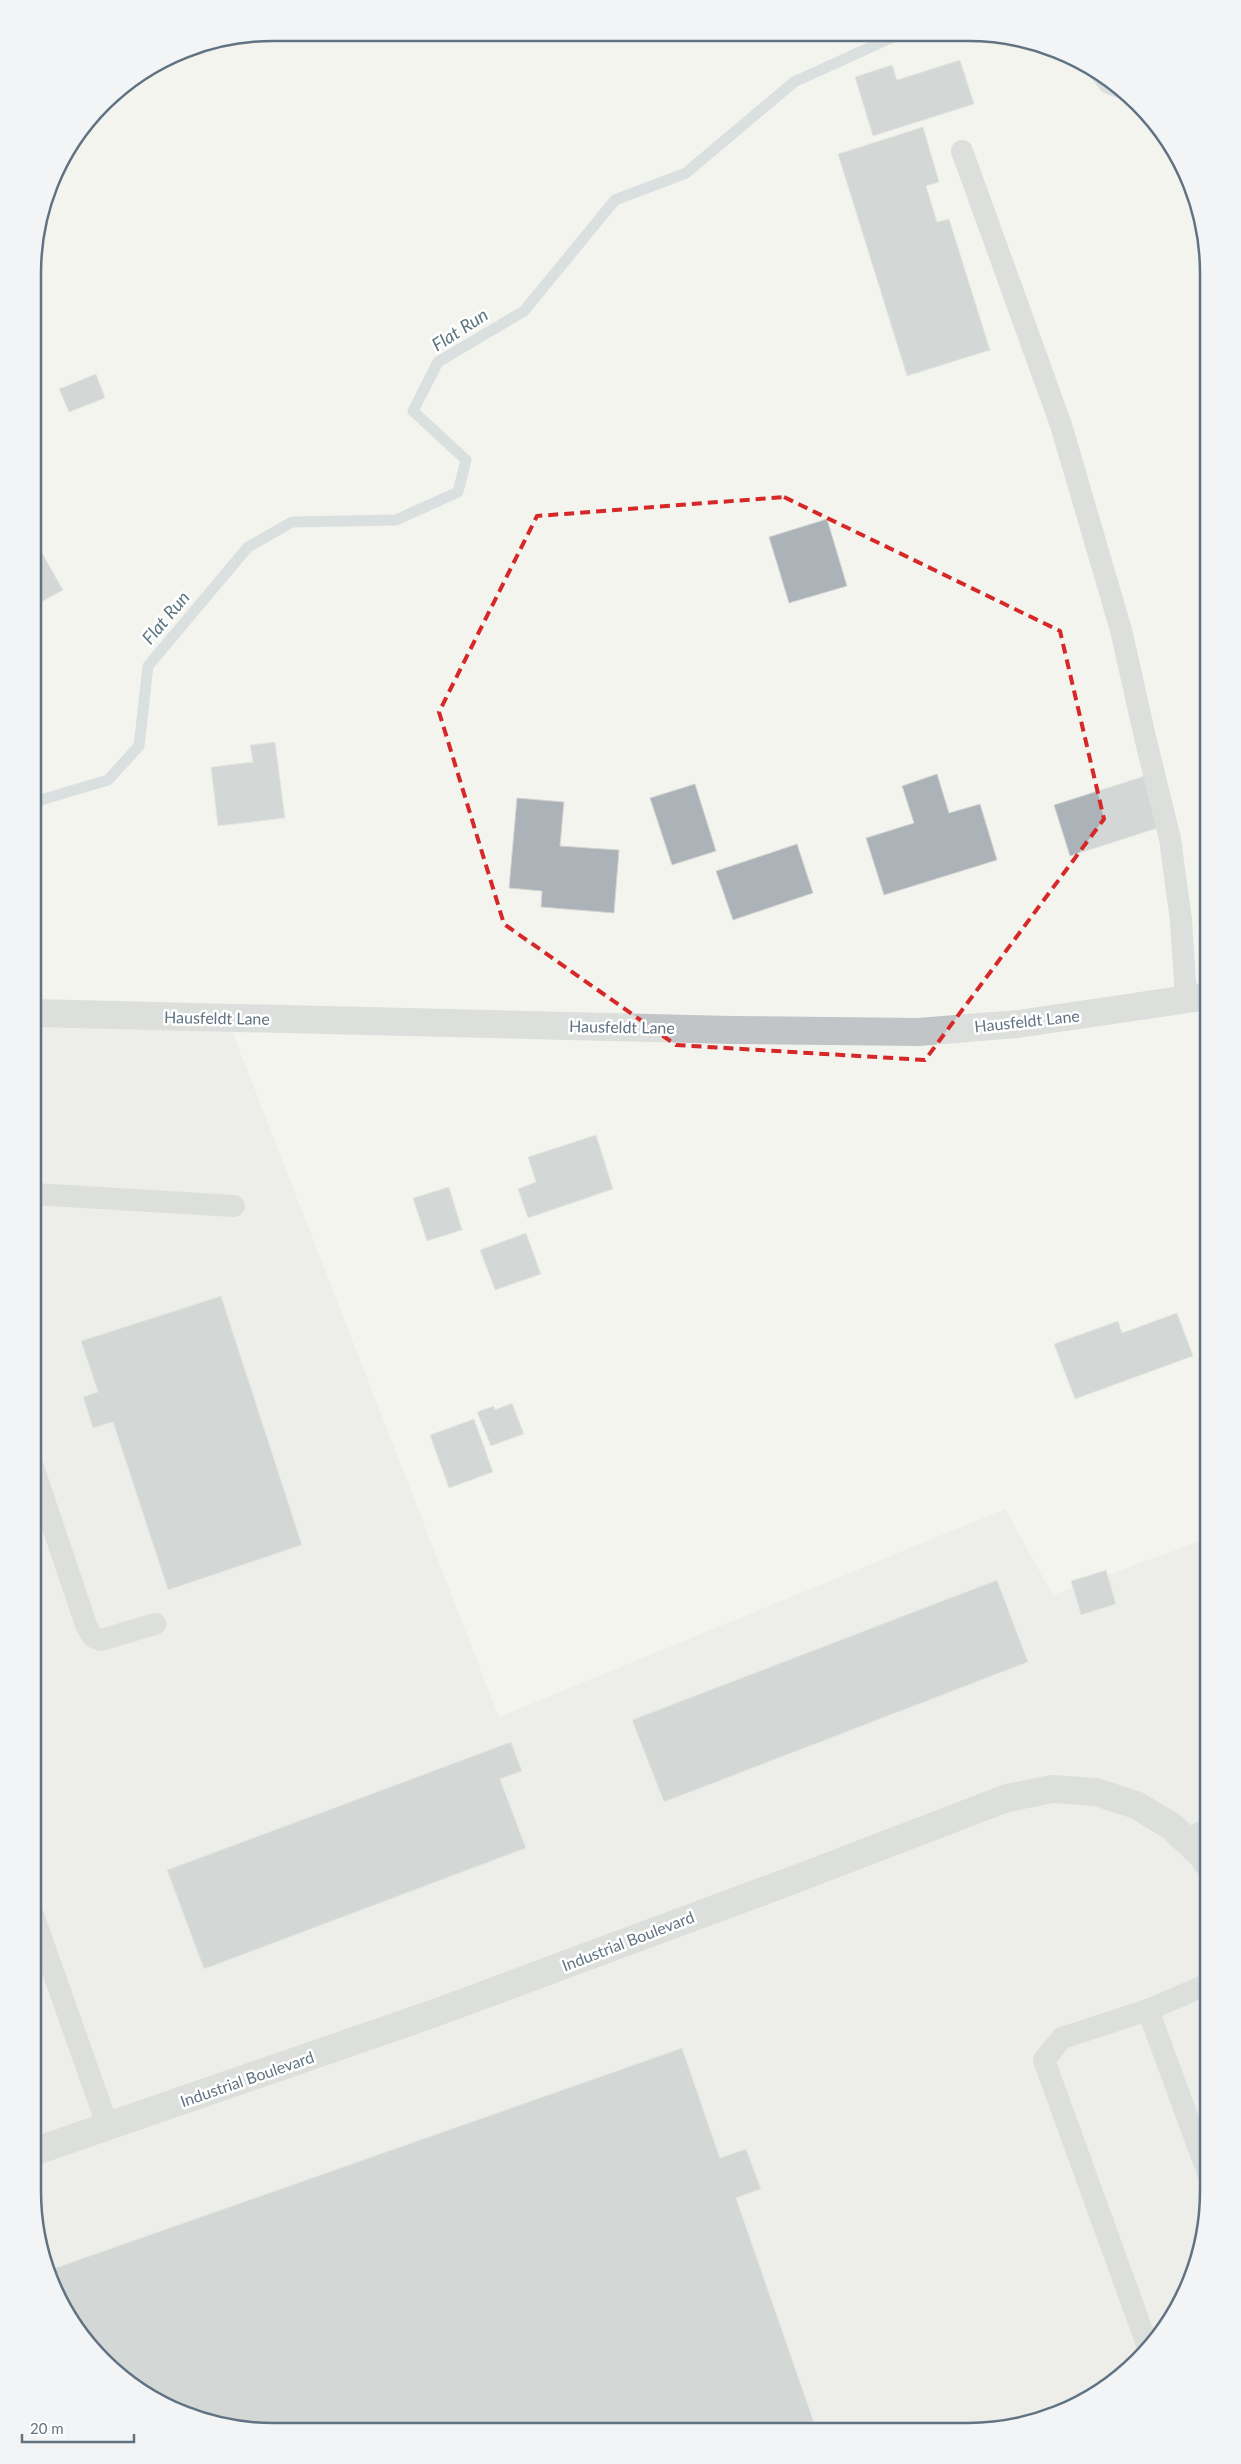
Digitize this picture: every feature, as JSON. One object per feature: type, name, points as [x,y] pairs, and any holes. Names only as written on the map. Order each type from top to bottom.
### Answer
[{"type":"street","name":"Hausfeldt Lane","points":[[41,1013],[918,1032],[1018,1024],[1197,998]]},
{"type":"street","name":"Industrial Boulevard","points":[[41,2149],[434,2013],[802,1877],[1007,1798],[1052,1789],[1096,1792],[1136,1806],[1171,1826],[1197,1835]]},
{"type":"lane","points":[[962,151],[1062,425],[1121,630],[1170,839],[1181,920],[1197,998]]},
{"type":"lane","points":[[41,1194],[234,1206]]},
{"type":"lane","points":[[41,1491],[86,1625],[93,1636],[101,1640],[155,1624]]},
{"type":"lane","points":[[41,1956],[108,2127]]},
{"type":"lane","points":[[1145,2340],[1044,2060],[1062,2038],[1148,2010],[1200,1987]]},
{"type":"lane","points":[[1148,2010],[1200,2151]]},
{"type":"highlighted area","points":[[784,497],[1060,631],[1104,819],[925,1060],[676,1045],[504,924],[439,712],[537,516]]},
{"type":"shaded area","points":[[41,1013],[227,1018],[499,1717],[1005,1509],[1053,1595],[1200,1541],[1200,2191],[1198,2221],[1187,2266],[1169,2307],[1142,2344],[1109,2375],[1071,2399],[1043,2410],[998,2421],[968,2423],[273,2423],[243,2421],[213,2415],[170,2399],[132,2375],[109,2355],[89,2332],[65,2294],[54,2266],[43,2221],[41,2191]]},
{"type":"building","points":[[960,60],[974,104],[873,136],[855,77],[892,65],[897,80]]},
{"type":"building","points":[[923,127],[939,182],[926,186],[937,222],[949,219],[990,350],[907,376],[838,154]]},
{"type":"building","points":[[96,374],[105,398],[69,412],[59,389]]},
{"type":"building","points":[[827,519],[847,586],[789,603],[769,537]]},
{"type":"building","points":[[41,551],[63,590],[41,602]]},
{"type":"building","points":[[275,742],[285,818],[218,826],[211,767],[253,762],[250,745]]},
{"type":"building","points":[[937,774],[949,813],[980,804],[997,860],[884,895],[866,838],[914,823],[902,786]]},
{"type":"building","points":[[1145,776],[1161,827],[1070,856],[1054,805]]},
{"type":"building","points":[[695,784],[716,851],[672,865],[650,798]]},
{"type":"building","points":[[517,798],[564,802],[560,846],[619,850],[614,913],[541,907],[542,891],[509,888]]},
{"type":"building","points":[[797,844],[813,893],[733,920],[716,871]]},
{"type":"building","points":[[596,1135],[613,1189],[528,1218],[518,1189],[536,1182],[528,1157]]},
{"type":"building","points":[[449,1187],[462,1230],[427,1241],[413,1198]]},
{"type":"building","points":[[526,1233],[541,1274],[495,1290],[480,1250]]},
{"type":"building","points":[[221,1296],[302,1545],[168,1590],[113,1422],[93,1428],[83,1397],[98,1392],[81,1341]]},
{"type":"building","points":[[1177,1313],[1193,1356],[1075,1399],[1054,1344],[1118,1321],[1122,1333]]},
{"type":"building","points":[[512,1403],[524,1434],[491,1446],[477,1412],[494,1406],[495,1410]]},
{"type":"building","points":[[474,1419],[493,1472],[449,1488],[430,1435]]},
{"type":"building","points":[[1106,1570],[1116,1604],[1081,1615],[1071,1581]]},
{"type":"building","points":[[997,1580],[1028,1662],[664,1802],[632,1720]]},
{"type":"building","points":[[511,1742],[522,1771],[500,1779],[526,1848],[204,1969],[167,1870]]},
{"type":"building","points":[[682,2048],[720,2158],[746,2149],[761,2189],[736,2198],[814,2423],[273,2423],[243,2421],[213,2415],[184,2405],[157,2392],[132,2375],[109,2355],[80,2320],[65,2294],[55,2268]]},
{"type":"waterway","name":"Flat Run","points":[[41,800],[108,780],[139,746],[148,666],[248,547],[292,522],[396,520],[458,492],[466,460],[413,411],[438,362],[524,311],[615,200],[686,173],[794,82],[884,41]]},
{"type":"waterway","points":[[1103,85],[1109,89]]}]
